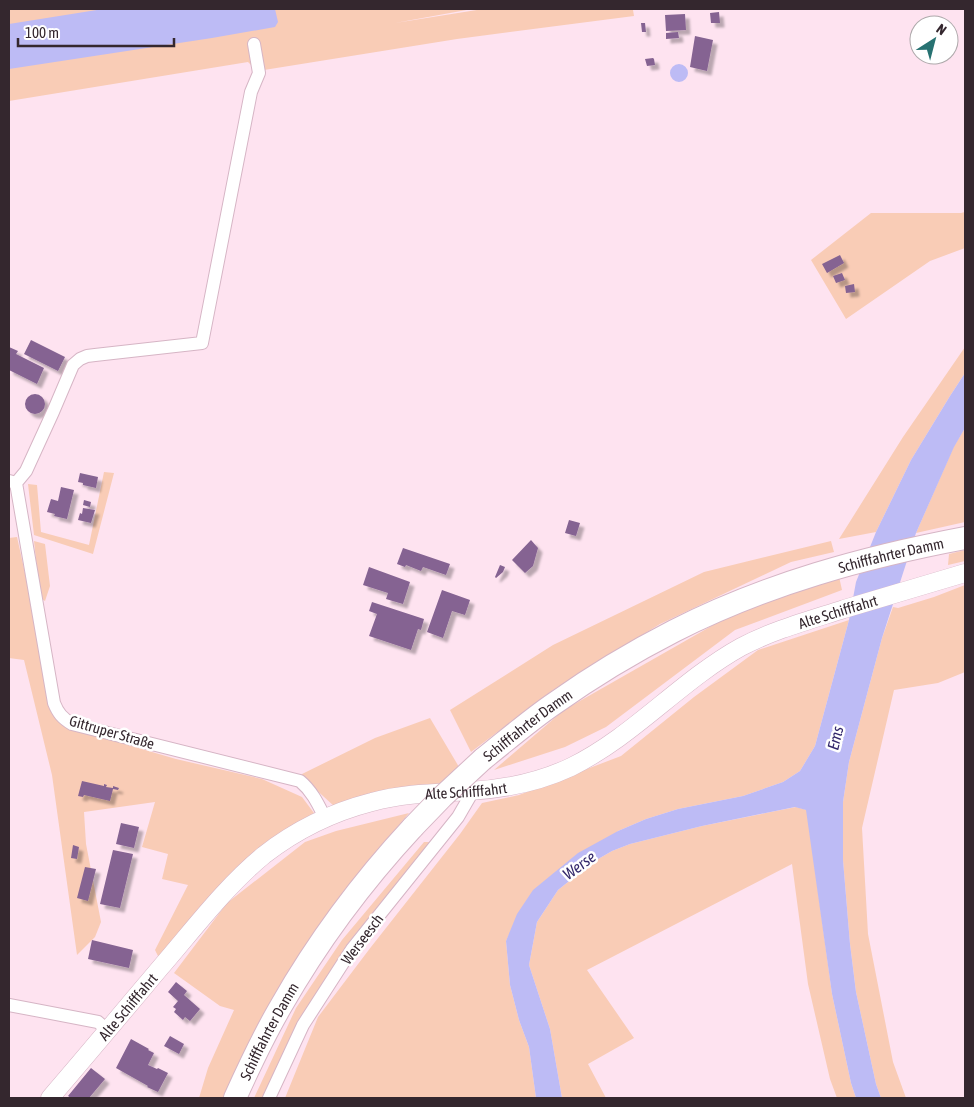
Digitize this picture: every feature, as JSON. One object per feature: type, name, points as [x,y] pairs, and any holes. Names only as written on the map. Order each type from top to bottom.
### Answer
[{"type":"highway","name":"Schifffahrter Damm","points":[[235,1098],[280,1007],[303,969],[374,871],[412,827],[442,797],[484,759],[554,704],[620,661],[674,630],[753,596],[832,569],[892,553],[956,540]]},
{"type":"street","points":[[12,482],[26,472],[73,365],[80,359],[87,356],[202,343],[252,92],[259,73],[254,44]]},
{"type":"street","name":"Gittruper Straße","points":[[12,482],[54,703],[63,719],[72,724],[300,781],[307,787],[325,818]]},
{"type":"street","name":"Alte Schifffahrt","points":[[50,1098],[217,902],[244,873],[264,855],[301,830],[325,818],[373,801],[420,793],[503,788],[543,778],[592,756],[640,723],[708,668],[766,636],[811,620],[954,576]]},
{"type":"street","name":"Werseesch","points":[[269,1098],[303,1025],[352,949],[458,817],[473,791]]},
{"type":"street","points":[[9,1005],[98,1022],[108,1030]]},
{"type":"shaded area","points":[[9,9],[472,9],[395,23],[483,9],[646,9],[633,10],[634,16],[457,39],[264,70],[259,73],[248,62],[9,101]]},
{"type":"shaded area","points":[[965,212],[965,248],[930,261],[846,319],[811,260],[871,213]]},
{"type":"shaded area","points":[[965,347],[965,373],[911,460],[876,532],[839,539],[903,437]]},
{"type":"shaded area","points":[[965,428],[965,522],[916,533],[954,446]]},
{"type":"shaded area","points":[[104,472],[114,473],[93,554],[34,535],[28,484],[37,485],[41,532],[89,545]]},
{"type":"shaded area","points":[[17,537],[29,591],[48,701],[63,726],[176,759],[262,779],[302,797],[314,813],[266,845],[160,960],[155,950],[188,885],[162,879],[168,854],[142,847],[155,802],[84,812],[86,844],[101,922],[95,937],[77,955],[52,775],[24,660],[9,658],[9,538]]},
{"type":"shaded area","points":[[34,541],[45,544],[50,586],[45,601],[40,598]]},
{"type":"shaded area","points":[[831,541],[834,552],[791,562],[660,624],[553,690],[471,752],[450,710],[553,645],[704,572]]},
{"type":"shaded area","points":[[965,550],[965,561],[948,565],[949,554]]},
{"type":"shaded area","points":[[838,572],[842,590],[735,630],[606,727],[565,747],[494,770],[564,710],[729,616]]},
{"type":"shaded area","points":[[965,585],[965,672],[938,683],[894,690],[862,828],[868,934],[893,1062],[906,1098],[881,1098],[876,1084],[856,992],[850,944],[843,860],[843,802],[849,762],[882,638],[893,607],[898,608],[934,597]]},
{"type":"shaded area","points":[[849,620],[815,746],[800,771],[783,782],[743,796],[678,809],[646,819],[618,831],[510,933],[506,941],[510,985],[519,1020],[529,1047],[536,1098],[285,1098],[318,1017],[482,803],[519,795],[621,756],[694,697],[758,650]]},
{"type":"shaded area","points":[[430,718],[459,767],[438,787],[335,807],[300,775],[375,738]]},
{"type":"shaded area","points":[[796,807],[807,810],[832,994],[856,1098],[837,1098],[830,1079],[808,984],[792,864],[587,970],[634,1038],[588,1064],[606,1098],[562,1098],[550,1029],[529,965],[537,922],[558,890],[593,862],[612,851],[630,844],[702,826]]},
{"type":"shaded area","points":[[409,813],[343,893],[228,1098],[199,1098],[208,1068],[234,1010],[220,1006],[174,973],[227,903],[305,842],[336,831]]},
{"type":"shaded area","points":[[424,842],[431,842],[348,943],[299,1023],[265,1098],[254,1098],[296,1008],[342,940]]},
{"type":"water","points":[[103,9],[275,9],[278,22],[275,27],[9,69],[9,24]]},
{"type":"water","points":[[679,64],[685,67],[688,73],[685,79],[679,82],[673,79],[670,73],[673,67]]},
{"type":"water","points":[[965,373],[965,428],[954,447],[916,533],[882,638],[849,762],[843,802],[843,860],[856,992],[876,1084],[881,1098],[856,1098],[851,1083],[832,994],[806,810],[795,807],[702,826],[630,844],[612,851],[593,862],[558,890],[537,922],[529,965],[550,1029],[562,1098],[536,1098],[529,1047],[519,1020],[510,985],[506,941],[517,914],[533,890],[578,853],[618,831],[646,819],[678,809],[743,796],[783,782],[800,771],[815,746],[849,620],[856,582],[876,532],[911,460]]},
{"type":"building","points":[[719,12],[720,23],[711,23],[710,13]]},
{"type":"building","points":[[685,14],[686,30],[666,31],[665,15]]},
{"type":"building","points":[[641,23],[645,23],[646,32],[642,32]]},
{"type":"building","points":[[678,32],[679,38],[666,39],[666,33]]},
{"type":"building","points":[[695,36],[713,40],[707,71],[690,67]]},
{"type":"building","points":[[653,58],[655,65],[647,66],[645,59]]},
{"type":"building","points":[[840,255],[844,263],[827,273],[822,264]]},
{"type":"building","points":[[842,273],[845,280],[836,283],[833,276]]},
{"type":"building","points":[[854,284],[855,292],[846,293],[845,286]]},
{"type":"building","points":[[31,340],[65,357],[58,371],[24,354]]},
{"type":"building","points":[[9,347],[18,351],[16,354],[44,368],[37,384],[9,370]]},
{"type":"building","points":[[35,394],[42,397],[45,404],[42,411],[35,414],[28,411],[25,404],[28,397]]},
{"type":"building","points":[[80,473],[98,477],[96,488],[78,482]]},
{"type":"building","points":[[61,487],[74,490],[67,519],[47,512],[51,499],[58,501]]},
{"type":"building","points":[[84,500],[91,502],[90,507],[83,505]]},
{"type":"building","points":[[83,508],[95,510],[91,523],[78,520]]},
{"type":"building","points":[[569,520],[580,523],[576,536],[565,533]]},
{"type":"building","points":[[531,540],[538,548],[533,566],[525,573],[512,560]]},
{"type":"building","points":[[403,548],[450,564],[446,575],[423,567],[421,571],[406,565],[405,567],[397,564]]},
{"type":"building","points":[[500,565],[505,567],[503,572],[496,578],[495,577]]},
{"type":"building","points":[[369,567],[410,582],[403,604],[386,599],[388,593],[363,585]]},
{"type":"building","points":[[442,590],[470,600],[465,615],[452,611],[443,638],[427,632]]},
{"type":"building","points":[[372,602],[424,619],[421,630],[418,629],[411,650],[369,636],[377,614],[369,611]]},
{"type":"building","points":[[82,781],[119,788],[118,790],[113,789],[110,801],[84,795],[83,797],[78,796]]},
{"type":"building","points":[[121,823],[139,827],[134,848],[116,844]]},
{"type":"building","points":[[73,845],[79,847],[77,859],[71,858]]},
{"type":"building","points":[[113,850],[133,854],[120,908],[100,904]]},
{"type":"building","points":[[85,867],[96,869],[88,901],[77,898]]},
{"type":"building","points":[[92,940],[133,950],[129,968],[88,959]]},
{"type":"building","points":[[176,982],[187,991],[184,995],[200,1009],[190,1021],[185,1017],[183,1020],[174,1012],[176,1009],[173,1007],[178,1001],[168,992]]},
{"type":"building","points":[[170,1036],[184,1044],[179,1054],[164,1046]]},
{"type":"building","points":[[131,1039],[154,1053],[148,1065],[168,1073],[158,1092],[116,1068]]},
{"type":"building","points":[[91,1068],[105,1079],[89,1098],[71,1098],[68,1096]]},
{"type":"water label","name":"Ems","points":[[835,738]]},
{"type":"water label","name":"Werse","points":[[579,865]]}]
